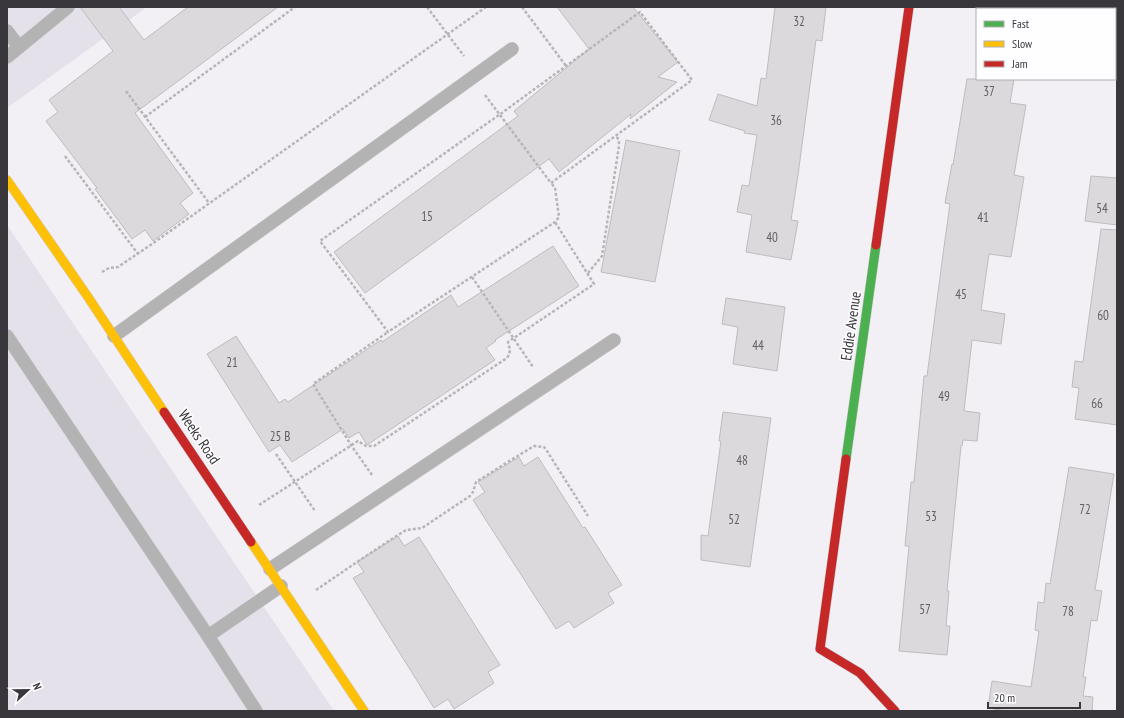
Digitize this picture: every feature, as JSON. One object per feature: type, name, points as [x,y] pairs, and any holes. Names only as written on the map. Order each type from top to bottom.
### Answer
[{"type":"street","name":"Eddie Avenue","points":[[895,711],[860,673],[820,649],[909,7]]},
{"type":"street","name":"Weeks Road","points":[[7,180],[88,297],[364,711]]},
{"type":"lane","points":[[7,58],[60,9]]},
{"type":"lane","points":[[7,31],[19,47]]},
{"type":"lane","points":[[114,336],[512,49]]},
{"type":"lane","points":[[7,336],[208,636],[256,711]]},
{"type":"lane","points":[[270,569],[614,340]]},
{"type":"lane","points":[[208,636],[281,586]]},
{"type":"path","points":[[145,117],[295,7]]},
{"type":"path","points":[[385,493],[351,445],[312,384],[555,222],[559,217],[555,188],[472,78],[464,57],[427,7]]},
{"type":"path","points":[[98,274],[109,268],[118,267],[138,254],[486,7]]},
{"type":"path","points":[[522,7],[566,66]]},
{"type":"path","points":[[388,332],[320,241],[499,115],[640,12],[692,80],[551,183]]},
{"type":"path","points":[[126,91],[209,203]]},
{"type":"path","points":[[588,273],[602,256],[620,146],[616,135]]},
{"type":"path","points":[[65,156],[138,254]]},
{"type":"path","points":[[255,507],[358,441],[366,446],[374,446],[507,358],[510,353],[508,342],[594,284],[555,222]]},
{"type":"path","points":[[472,277],[546,386]]},
{"type":"path","points":[[312,593],[406,530],[422,528],[470,496],[476,482],[534,446],[544,447],[588,516]]},
{"type":"path","points":[[276,454],[328,531]]},
{"type":"shaded area","points":[[7,7],[147,7],[7,108]]},
{"type":"shaded area","points":[[7,225],[334,711],[7,711]]},
{"type":"building","points":[[80,7],[119,7],[144,40],[188,7],[278,7],[135,113],[193,193],[180,203],[189,214],[153,241],[145,230],[132,239],[95,189],[97,188],[46,121],[58,112],[49,100],[113,51]]},
{"type":"building","points":[[557,7],[633,7],[678,62],[658,77],[677,82],[630,119],[631,114],[559,172],[549,159],[365,293],[334,252],[518,116],[514,111],[589,49]]},
{"type":"building","points":[[775,7],[826,7],[822,41],[816,40],[791,220],[798,221],[791,260],[746,252],[752,215],[737,212],[742,185],[749,186],[757,135],[744,133],[745,131],[709,120],[718,94],[757,106],[761,78],[766,79]]},
{"type":"building","points":[[967,79],[1014,80],[1010,103],[1026,105],[1014,175],[1024,177],[1011,257],[989,254],[981,310],[1005,314],[1001,344],[972,340],[964,411],[980,413],[977,441],[963,440],[961,446],[947,591],[949,591],[946,626],[950,626],[947,655],[899,651],[909,546],[905,546],[911,482],[914,482],[924,376],[927,376],[950,204],[945,203],[952,164],[953,165]]},
{"type":"building","points":[[626,140],[680,151],[655,282],[601,272]]},
{"type":"building","points":[[1091,176],[1117,178],[1117,225],[1085,221]]},
{"type":"building","points":[[1101,229],[1117,230],[1117,425],[1075,419],[1079,388],[1072,387],[1075,361],[1083,362]]},
{"type":"building","points":[[553,246],[579,286],[495,340],[496,341],[486,348],[495,360],[367,445],[359,432],[349,438],[343,429],[292,462],[280,445],[269,452],[207,354],[236,336],[279,403],[285,399],[288,402],[381,340],[382,342],[451,295],[458,307]]},
{"type":"building","points":[[726,298],[785,307],[777,371],[733,364],[738,327],[722,324]]},
{"type":"building","points":[[723,412],[771,418],[750,567],[701,560],[701,535],[708,536],[721,441],[719,441]]},
{"type":"building","points":[[519,457],[524,466],[538,457],[583,528],[585,527],[622,585],[608,593],[614,603],[574,628],[569,621],[556,629],[473,500],[485,492],[478,482]]},
{"type":"building","points":[[1069,467],[1114,474],[1095,590],[1102,591],[1097,621],[1091,620],[1083,677],[1086,677],[1083,696],[1093,697],[1092,711],[1006,711],[988,708],[992,681],[1031,687],[1039,631],[1035,630],[1038,602],[1044,603],[1046,583],[1050,584]]},
{"type":"building","points":[[398,536],[404,546],[419,537],[500,665],[488,672],[494,683],[454,709],[448,699],[434,708],[353,578],[364,572],[357,562]]},
{"type":"traffic: fast","points":[[846,459],[876,245]]},
{"type":"traffic: slow","points":[[7,180],[88,297],[164,412]]},
{"type":"traffic: slow","points":[[251,542],[364,711]]},
{"type":"traffic: jam","points":[[876,245],[909,7]]},
{"type":"traffic: jam","points":[[164,412],[251,542]]},
{"type":"traffic: jam","points":[[846,459],[820,649],[860,673],[895,711]]}]
